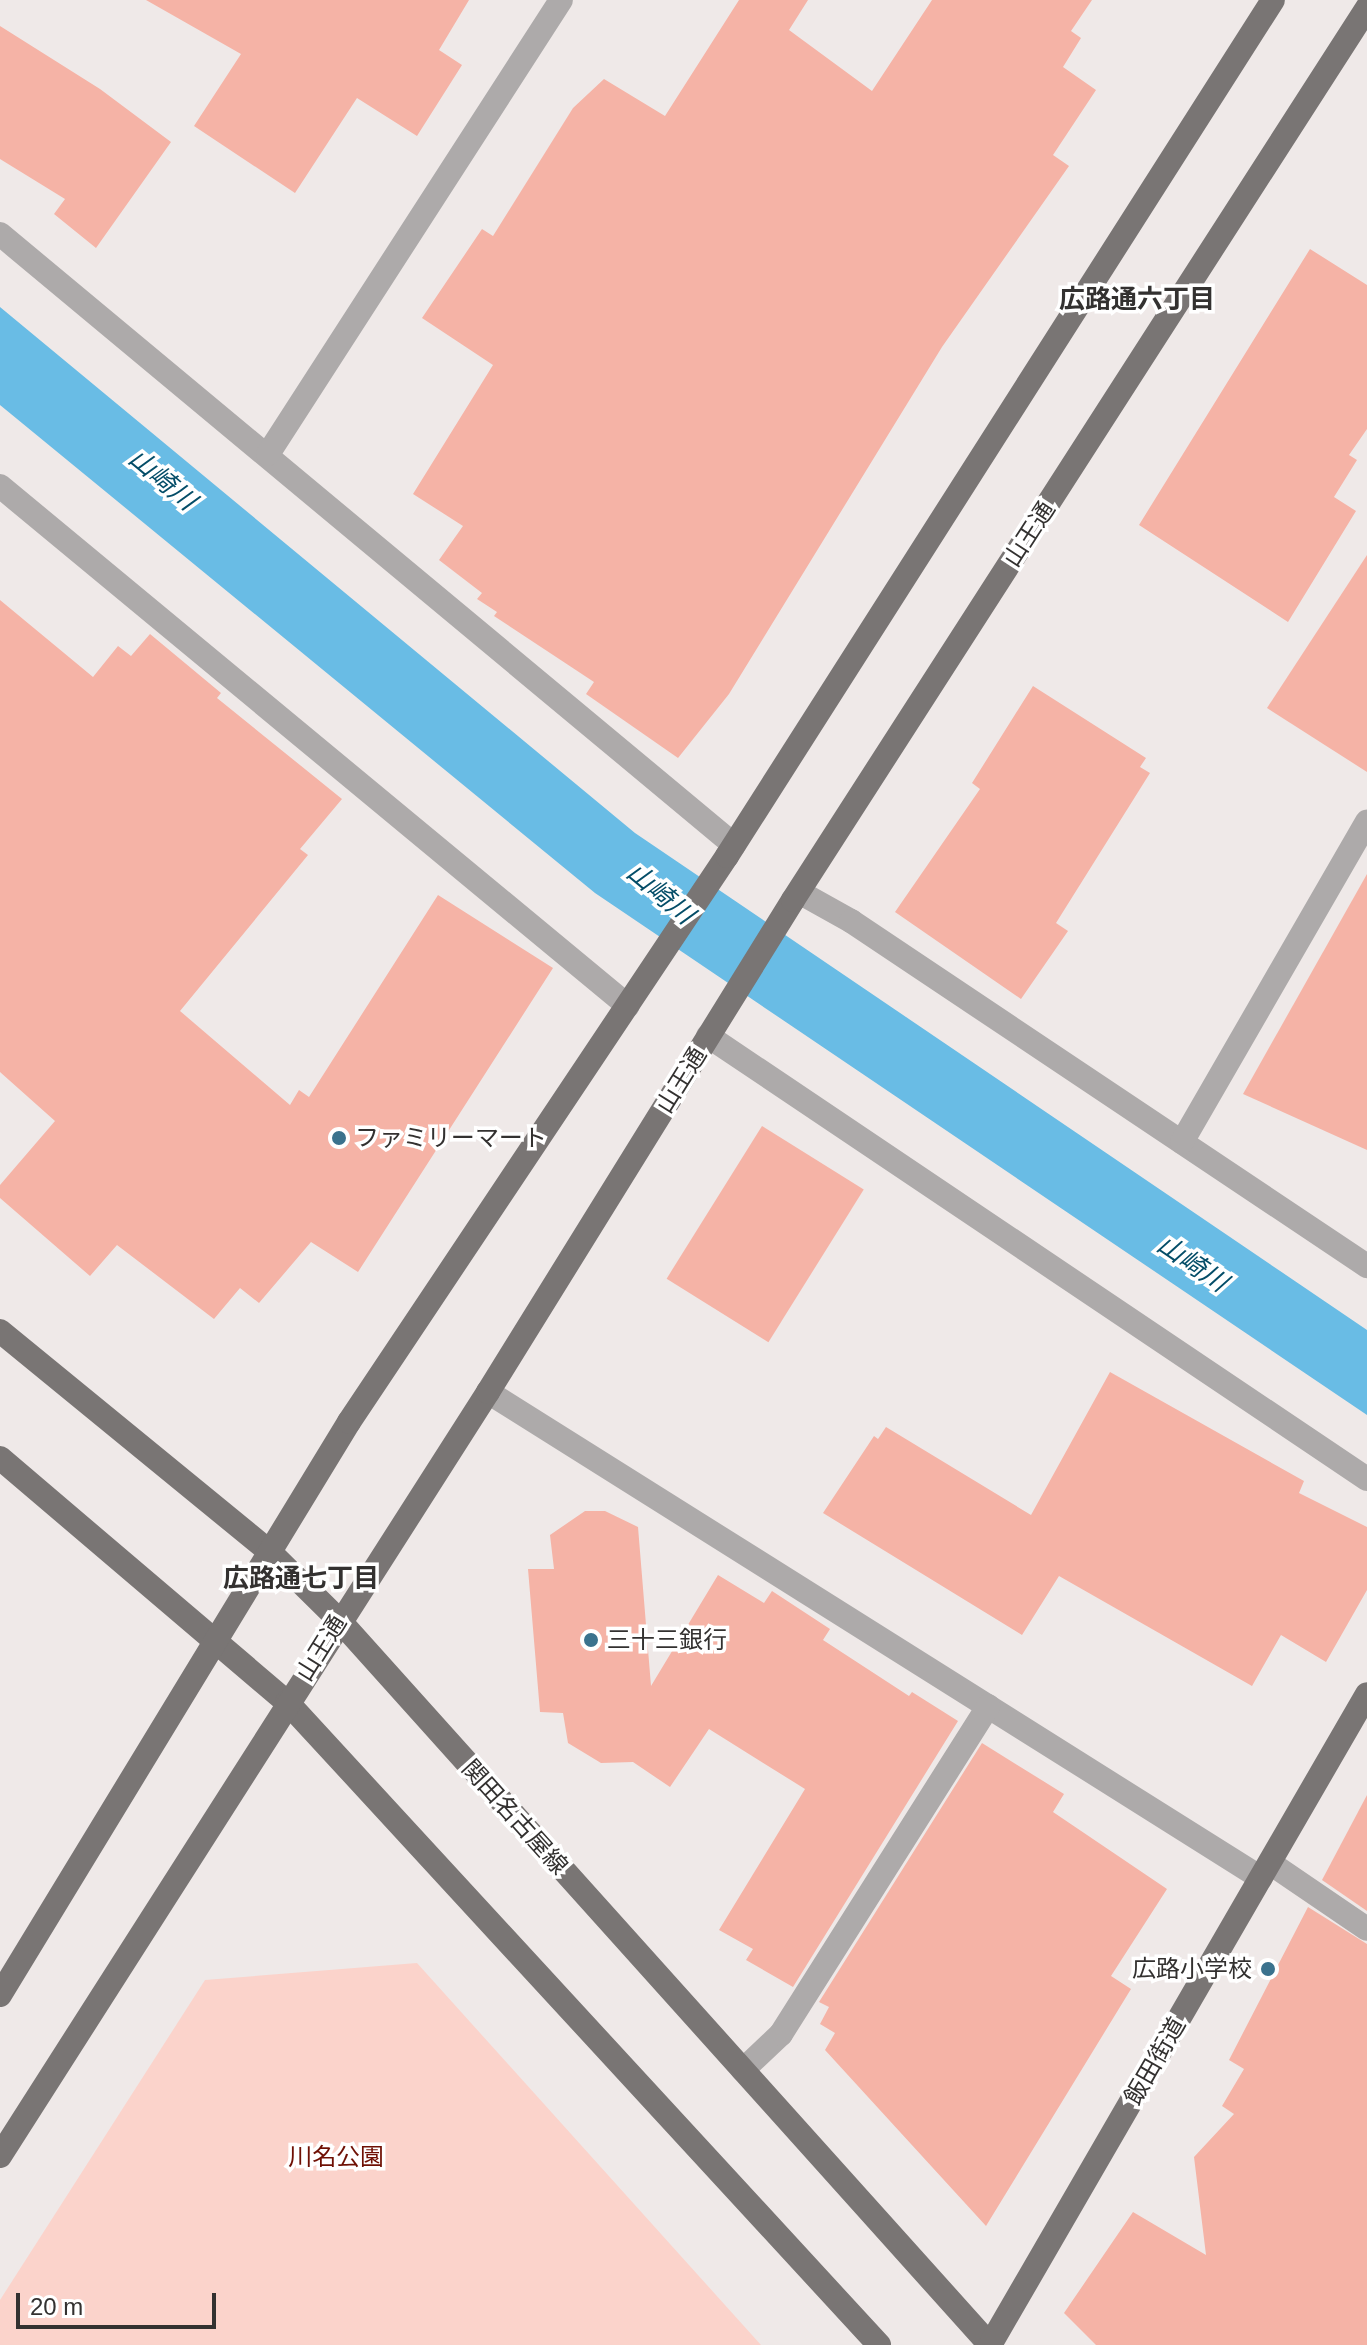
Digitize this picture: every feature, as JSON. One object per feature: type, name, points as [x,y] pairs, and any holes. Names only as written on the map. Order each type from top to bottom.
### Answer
[{"type":"main road","points":[[0,1995],[218,1644],[349,1422],[730,851],[1273,0]]},
{"type":"main road","name":"山王通","points":[[0,2156],[339,1620],[488,1392],[796,896],[1367,8]]},
{"type":"main road","name":"関田名古屋線","points":[[0,1331],[271,1553],[339,1620],[990,2345]]},
{"type":"main road","points":[[0,1458],[287,1702],[879,2345]]},
{"type":"main road","name":"飯田街道","points":[[990,2345],[1367,1694]]},
{"type":"street","points":[[268,454],[561,0]]},
{"type":"street","points":[[0,234],[268,454],[730,851]]},
{"type":"street","points":[[0,486],[628,1006]]},
{"type":"street","points":[[1182,1142],[1367,821]]},
{"type":"street","points":[[796,896],[851,921],[1367,1266]]},
{"type":"street","points":[[710,1032],[1367,1479]]},
{"type":"street","points":[[488,1392],[988,1706],[1367,1929]]},
{"type":"street","points":[[743,2070],[781,2034],[988,1706]]},
{"type":"green space","name":"川名公園","points":[[417,1963],[761,2345],[0,2345],[0,2300],[205,1980]]},
{"type":"water","name":"山崎川","points":[[0,307],[635,833],[1367,1330],[1367,1415],[595,893],[0,405]]},
{"type":"building","points":[[146,0],[469,0],[439,50],[462,65],[417,136],[357,98],[295,193],[194,126],[241,54]]},
{"type":"building","points":[[739,0],[808,0],[789,30],[872,91],[932,0],[1092,0],[1071,31],[1081,38],[1063,67],[1096,90],[1053,155],[1069,166],[942,347],[729,694],[678,758],[586,694],[594,682],[494,616],[497,612],[477,599],[482,593],[439,560],[463,526],[413,494],[493,365],[422,318],[482,229],[493,236],[573,108],[604,79],[665,116]]},
{"type":"building","points":[[0,26],[100,89],[171,142],[96,248],[54,214],[65,199],[0,159]]},
{"type":"building","points":[[1310,249],[1367,285],[1367,429],[1349,455],[1357,460],[1334,497],[1356,511],[1288,622],[1139,525]]},
{"type":"building","points":[[1367,555],[1367,772],[1267,708]]},
{"type":"building","points":[[0,600],[93,677],[118,646],[131,656],[150,634],[221,693],[217,698],[342,799],[300,849],[308,855],[180,1011],[290,1105],[299,1090],[309,1097],[438,895],[553,968],[358,1272],[311,1242],[259,1303],[240,1288],[214,1319],[117,1245],[90,1276],[0,1198],[0,1185],[55,1121],[0,1072]]},
{"type":"building","points":[[1033,686],[1146,758],[1140,767],[1150,773],[1056,923],[1068,931],[1021,999],[895,912],[980,789],[972,783]]},
{"type":"building","points":[[1367,874],[1367,1150],[1243,1094]]},
{"type":"building","points":[[762,1126],[864,1190],[768,1342],[667,1279]]},
{"type":"building","points":[[1110,1372],[1304,1481],[1299,1493],[1367,1527],[1367,1590],[1326,1662],[1281,1635],[1252,1686],[1059,1576],[1022,1635],[823,1513],[874,1436],[878,1439],[886,1427],[1031,1515]]},
{"type":"building","points":[[585,1511],[605,1511],[638,1527],[651,1686],[718,1575],[764,1603],[772,1591],[830,1629],[823,1640],[909,1696],[912,1692],[958,1721],[793,1987],[746,1960],[753,1949],[719,1930],[805,1789],[709,1729],[670,1787],[633,1762],[601,1763],[568,1743],[563,1713],[540,1712],[528,1569],[554,1569],[550,1535]]},
{"type":"building","points":[[982,1743],[1064,1794],[1053,1812],[1167,1889],[1111,1976],[1131,1989],[986,2226],[825,2050],[835,2033],[820,2024],[829,2007],[819,2002]]},
{"type":"building","points":[[1367,1795],[1367,1911],[1322,1880]]},
{"type":"building","points":[[1308,1907],[1367,1944],[1367,2345],[1096,2345],[1064,2313],[1133,2212],[1206,2255],[1194,2157],[1234,2114],[1222,2106],[1244,2069],[1229,2060]]},
{"type":"place","name":"ファミリーマート","points":[[339,1138]]},
{"type":"place","name":"三十三銀行","points":[[591,1640]]},
{"type":"place","name":"広路小学校","points":[[1268,1969]]},
{"type":"district","name":"広路通六丁目","points":[[1137,300]]},
{"type":"district","name":"広路通七丁目","points":[[301,1579]]}]
